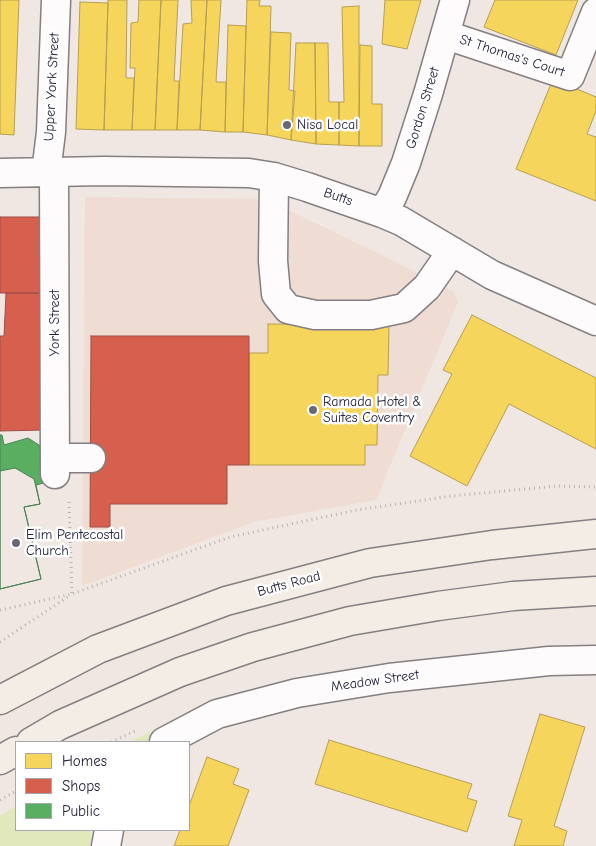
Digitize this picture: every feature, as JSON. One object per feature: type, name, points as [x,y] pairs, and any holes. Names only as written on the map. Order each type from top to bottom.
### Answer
[{"type":"main road","name":"Butts Road","points":[[0,700],[98,649],[226,601],[370,562],[492,545],[596,534]]},
{"type":"main road","points":[[32,741],[60,725],[180,672],[253,647],[350,621],[513,596],[596,591]]},
{"type":"main road","points":[[0,760],[15,752]]},
{"type":"street","name":"Upper York Street","points":[[50,173],[56,0]]},
{"type":"street","name":"Gordon Street","points":[[382,213],[392,197],[406,163],[455,0]]},
{"type":"street","name":"St Thomas's Court","points":[[446,35],[570,76],[596,12]]},
{"type":"street","name":"Butts","points":[[0,173],[104,171],[249,173],[274,177],[308,187],[401,221],[492,275],[596,321]]},
{"type":"street","name":"York Street","points":[[50,173],[55,466]]},
{"type":"street","points":[[274,177],[272,261],[276,294],[288,309],[316,315],[371,315],[404,308],[427,287],[452,251]]},
{"type":"street","points":[[55,466],[91,458]]},
{"type":"street","name":"Meadow Street","points":[[166,741],[217,714],[297,693],[389,678],[549,661],[596,660]]},
{"type":"street","points":[[106,846],[109,831]]},
{"type":"path","points":[[55,466],[68,486],[72,594]]},
{"type":"path","points":[[0,610],[72,594],[230,537],[357,510],[451,496],[557,486],[596,487]]},
{"type":"path","points":[[0,642],[72,594]]},
{"type":"path","points":[[0,800],[15,792]]},
{"type":"shaded area","points":[[85,197],[265,199],[454,292],[458,302],[376,500],[254,522],[82,586]]},
{"type":"green space","points":[[168,723],[149,741],[131,741]]},
{"type":"green space","points":[[15,807],[15,831],[92,831],[90,846],[0,846],[0,816]]},
{"type":"building: Homes","points":[[0,0],[19,0],[14,135],[0,134]]},
{"type":"building: Homes","points":[[108,0],[127,0],[126,78],[134,78],[132,130],[104,130]]},
{"type":"building: Homes","points":[[139,0],[161,0],[155,130],[132,130],[135,68],[130,68],[131,23],[138,22]]},
{"type":"building: Homes","points":[[161,0],[178,0],[174,81],[179,81],[177,130],[155,130]]},
{"type":"building: Homes","points":[[191,0],[207,0],[200,130],[177,130],[183,24],[192,23]]},
{"type":"building: Homes","points":[[207,0],[221,0],[216,82],[226,82],[225,132],[200,130]]},
{"type":"building: Homes","points":[[247,0],[260,0],[259,6],[271,6],[267,135],[243,132]]},
{"type":"building: Homes","points":[[385,0],[421,0],[407,49],[382,44]]},
{"type":"building: Homes","points":[[495,0],[578,0],[556,55],[484,27]]},
{"type":"building: Homes","points":[[80,2],[108,3],[104,130],[76,129]]},
{"type":"building: Homes","points":[[359,6],[359,146],[339,145],[339,102],[344,102],[342,7]]},
{"type":"building: Homes","points":[[228,25],[246,26],[243,132],[225,132]]},
{"type":"building: Homes","points":[[271,32],[291,33],[289,90],[295,91],[291,140],[267,135]]},
{"type":"building: Homes","points":[[296,43],[315,43],[316,144],[291,140]]},
{"type":"building: Homes","points":[[315,43],[328,43],[329,102],[339,102],[339,145],[316,144]]},
{"type":"building: Homes","points":[[360,45],[372,46],[372,104],[382,104],[382,146],[359,146]]},
{"type":"building: Homes","points":[[553,79],[596,97],[596,111],[587,134],[596,137],[596,201],[516,169]]},
{"type":"building: Homes","points":[[472,315],[596,378],[596,449],[509,404],[467,486],[410,456],[452,374],[443,370]]},
{"type":"building: Homes","name":"Ramada Hotel & Suites Coventry","points":[[268,324],[389,325],[388,375],[378,375],[377,445],[365,445],[365,465],[249,465],[249,353],[268,353]]},
{"type":"building: Homes","points":[[540,714],[585,727],[554,826],[567,831],[563,846],[514,846],[522,820],[508,816]]},
{"type":"building: Homes","points":[[329,740],[472,784],[467,798],[477,801],[467,832],[315,784]]},
{"type":"building: Homes","points":[[207,757],[239,769],[233,784],[249,790],[228,846],[174,846],[180,831],[190,831],[190,803]]},
{"type":"building: Shops","points":[[0,217],[49,217],[48,293],[0,293]]},
{"type":"building: Shops","points":[[6,293],[48,293],[44,430],[0,431],[0,336],[4,336]]},
{"type":"building: Shops","points":[[91,336],[249,336],[249,465],[227,465],[227,504],[110,504],[110,527],[90,527]]},
{"type":"building: Public","name":"Elim Pentecostal Church","points":[[0,435],[2,435],[4,445],[28,438],[39,445],[47,482],[36,485],[40,504],[24,507],[41,579],[0,589]]},
{"type":"building: Public","name":"Elim Pentecostal Church","points":[[15,468],[34,479],[40,504],[24,507],[41,579],[0,589],[0,471]]},
{"type":"place","name":"Nisa Local","points":[[287,125]]},
{"type":"place","name":"Ramada Hotel & Suites Coventry","points":[[313,410]]},
{"type":"place","name":"Elim Pentecostal Church","points":[[16,543]]}]
